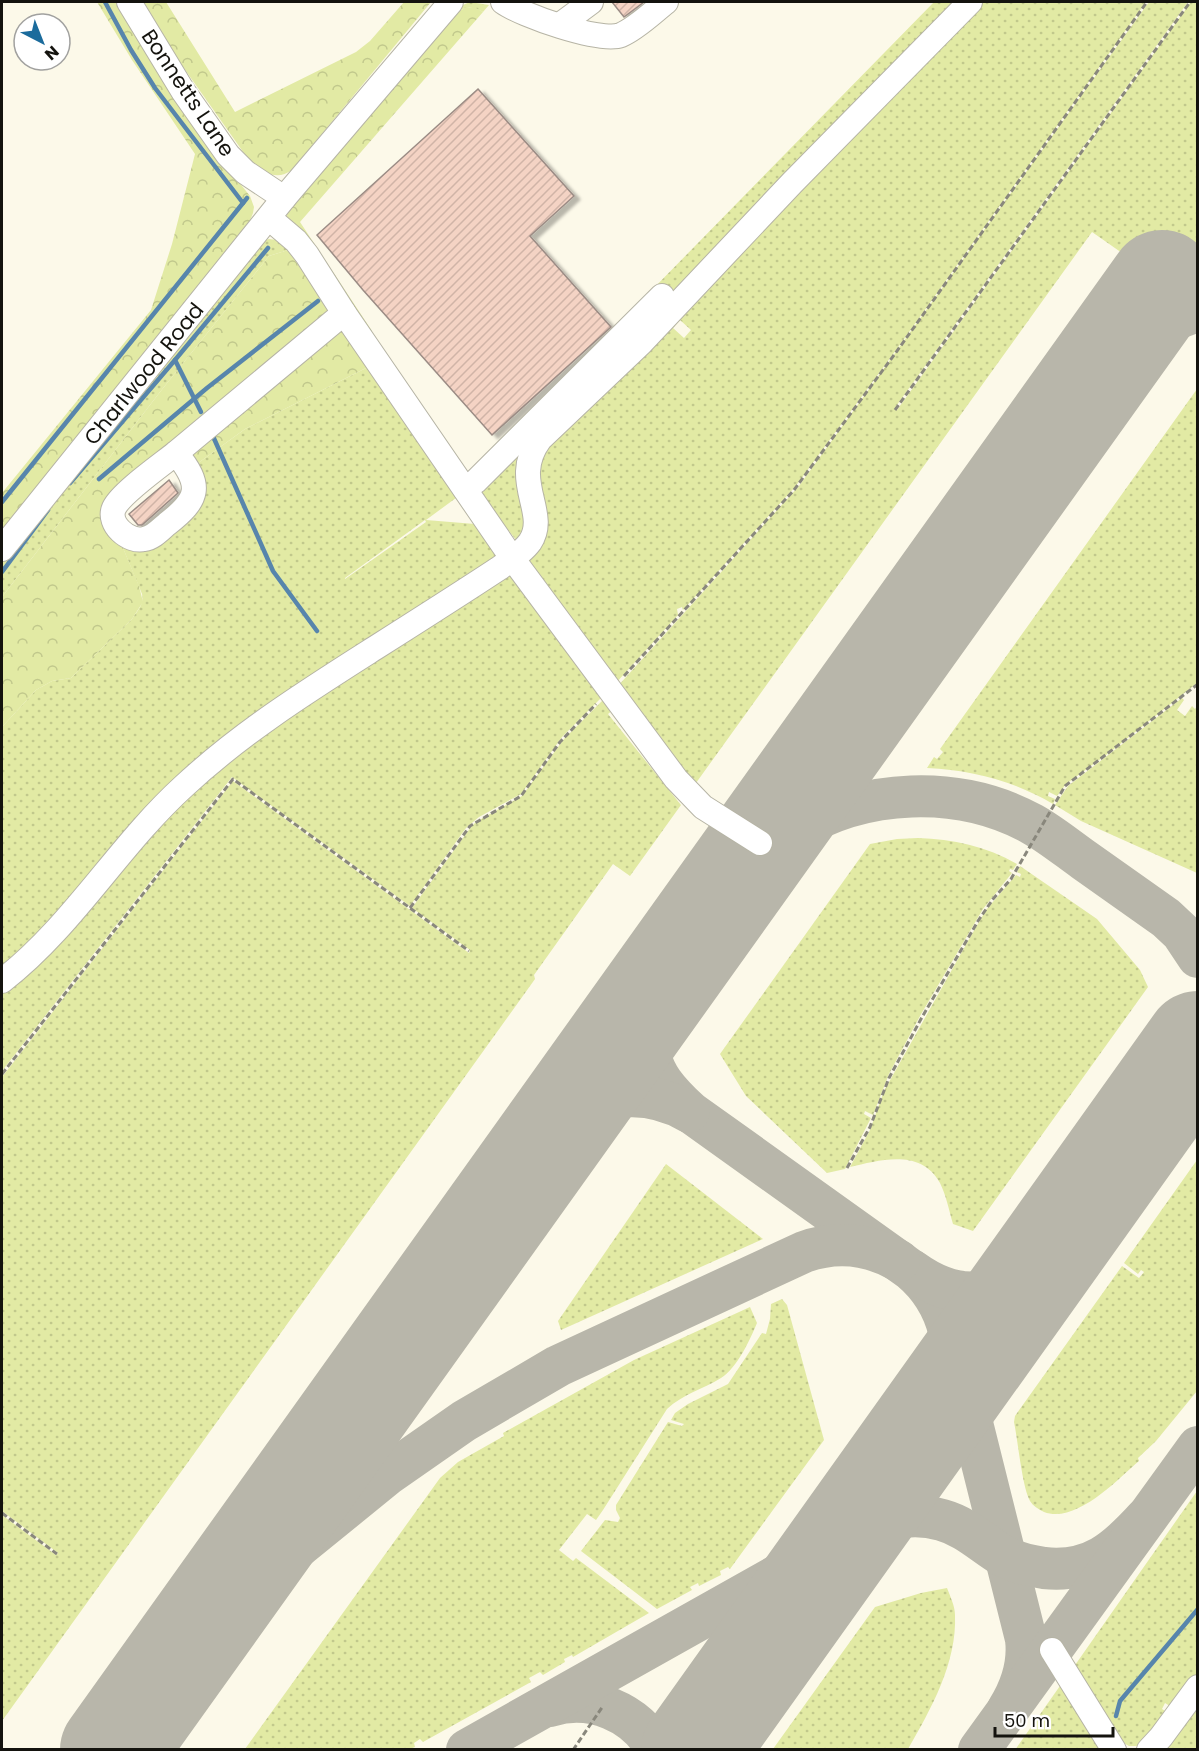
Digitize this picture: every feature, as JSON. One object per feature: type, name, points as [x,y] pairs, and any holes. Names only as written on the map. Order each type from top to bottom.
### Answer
[{"type":"street","name":"Bonnetts Lane","points":[[129,2],[178,83],[228,155],[245,172],[284,198]]},
{"type":"street","name":"Charlwood Road","points":[[2,549],[284,198],[451,2]]},
{"type":"street","points":[[503,2],[525,13],[560,25],[596,35],[616,36],[634,27],[666,2]]},
{"type":"street","points":[[560,25],[591,2]]},
{"type":"street","points":[[2,981],[43,946],[159,810],[214,759],[305,693],[512,558],[531,541],[536,525],[527,470],[531,453],[540,439],[641,343],[784,191],[970,2]]},
{"type":"street","points":[[269,218],[296,241],[512,558],[668,770],[690,795],[711,813],[760,843]]},
{"type":"street","points":[[465,489],[476,481],[662,296]]},
{"type":"street","points":[[176,453],[344,313]]},
{"type":"street","points":[[1052,1650],[1114,1749]]},
{"type":"street","points":[[1149,1749],[1161,1737],[1197,1687]]},
{"type":"path","points":[[410,908],[470,826],[521,796],[560,742],[610,691],[794,490],[897,351],[1147,2]]},
{"type":"path","points":[[895,410],[1190,2]]},
{"type":"path","points":[[847,1168],[870,1127],[889,1078],[921,1018],[986,908],[1011,879],[1065,786],[1197,684]]},
{"type":"path","points":[[2,1074],[233,779],[469,951]]},
{"type":"path","points":[[2,1513],[57,1554]]},
{"type":"path","points":[[573,1749],[603,1706]]},
{"type":"green space","points":[[97,2],[121,2],[218,156],[250,196],[254,207],[253,213],[247,228],[2,530],[2,493],[151,310],[172,244],[195,154],[132,60]]},
{"type":"green space","points":[[144,2],[166,2],[235,112],[356,52],[370,41],[404,2],[431,2],[292,170],[285,174],[273,175],[256,166],[246,156],[176,57]]},
{"type":"green space","points":[[470,2],[489,5],[483,12],[470,8],[457,12],[458,7]]},
{"type":"green space","points":[[934,2],[963,2],[536,438],[529,521],[517,541],[479,494],[483,485],[671,294],[662,284],[650,296],[648,294]]},
{"type":"green space","points":[[975,2],[1146,2],[795,487],[683,610],[682,607],[677,609],[678,615],[615,684],[522,558],[534,459]],"holes":[[[680,320],[691,330],[684,338],[673,328]]]},
{"type":"green space","points":[[1149,2],[1188,2],[894,409],[897,410],[1191,2],[1197,2],[1197,284],[1175,290],[1092,232],[696,783],[690,779],[617,687],[799,486]]},
{"type":"green space","points":[[465,8],[476,8],[483,12],[300,222],[372,331],[363,326],[287,219],[287,211],[457,12]]},
{"type":"green space","points":[[277,240],[288,250],[269,256],[160,392],[2,597],[2,558],[263,241]]},
{"type":"green space","points":[[288,250],[368,367],[245,429],[190,469],[186,460],[118,492],[118,536],[139,586],[143,602],[132,619],[71,678],[52,681],[36,690],[2,727],[2,597],[160,392],[269,256]]},
{"type":"green space","points":[[368,367],[460,495],[426,520],[475,524],[502,557],[303,688],[2,977],[2,727],[36,690],[52,681],[71,678],[132,619],[141,604],[142,594],[118,536],[185,514],[190,469],[245,429]],"holes":[[[425,520],[426,522],[345,579]]]},
{"type":"green space","points":[[1197,389],[1197,683],[1066,784],[1057,796],[1049,792],[1048,796],[1055,799],[1053,804],[1023,789],[992,778],[960,771],[927,768],[934,757],[937,759],[943,752],[940,749]]},
{"type":"green space","points":[[510,567],[604,695],[562,737],[521,794],[479,817],[466,828],[410,906],[232,777],[2,1071],[2,989],[219,761]]},
{"type":"green space","points":[[605,698],[614,709],[608,714],[681,805],[630,876],[613,864],[534,975],[535,979],[2,1721],[2,1515],[56,1555],[58,1553],[2,1511],[2,1077],[233,781],[469,953],[470,950],[412,908],[471,827],[522,796],[564,739]]},
{"type":"green space","points":[[1182,698],[1184,700],[1177,710],[1185,716],[1192,706],[1195,709],[1197,706],[1197,873],[1081,821],[1055,805],[1068,786]]},
{"type":"green space","points":[[918,838],[969,845],[993,852],[1017,864],[1013,870],[1010,869],[1012,873],[983,909],[920,1016],[889,1074],[873,1115],[865,1111],[864,1114],[871,1118],[845,1169],[827,1173],[746,1096],[720,1054],[870,844]]},
{"type":"green space","points":[[1020,866],[1097,919],[1140,970],[1148,987],[973,1231],[953,1224],[940,1183],[932,1172],[922,1165],[899,1159],[850,1167],[870,1130],[884,1091],[968,941],[986,910],[1016,875],[1020,877],[1021,874],[1017,872]]},
{"type":"green space","points":[[1197,1160],[1197,1391],[1156,1441],[1138,1458],[1139,1461],[1108,1489],[1069,1512],[1056,1514],[1044,1512],[1030,1501],[1027,1494],[1014,1422],[1015,1416],[1122,1266],[1139,1278],[1144,1272],[1141,1270],[1138,1274],[1124,1263]]},
{"type":"green space","points":[[666,1164],[763,1239],[561,1330],[558,1321]]},
{"type":"green space","points":[[782,1299],[787,1305],[824,1440],[730,1569],[728,1567],[720,1571],[721,1575],[699,1586],[698,1583],[690,1587],[692,1590],[657,1609],[581,1551],[605,1520],[618,1522],[620,1518],[616,1505],[668,1422],[682,1426],[684,1424],[671,1420],[675,1413],[728,1384],[762,1333],[766,1334],[771,1304]]},
{"type":"green space","points":[[750,1307],[757,1323],[738,1361],[721,1378],[686,1396],[667,1409],[596,1520],[587,1514],[559,1550],[573,1561],[576,1558],[649,1613],[573,1657],[572,1655],[564,1659],[565,1662],[543,1675],[540,1672],[529,1678],[531,1682],[423,1742],[420,1739],[414,1743],[415,1747],[410,1749],[245,1749],[440,1478],[458,1462],[504,1436],[503,1433],[634,1360]]},
{"type":"green space","points":[[1197,1491],[1197,1680],[1176,1710],[1165,1703],[1162,1709],[1173,1716],[1139,1746],[1129,1746],[1118,1740],[1073,1668]]},
{"type":"green space","points":[[947,1588],[955,1612],[952,1651],[934,1702],[908,1749],[773,1749],[875,1607]]},
{"type":"green space","points":[[1062,1683],[1101,1750],[1015,1750]]},
{"type":"green space","points":[[1197,1701],[1197,1749],[1163,1749]]},
{"type":"building","points":[[612,2],[644,2],[624,17]]},
{"type":"building","points":[[478,89],[574,196],[530,236],[611,327],[492,435],[317,235]]},
{"type":"building","points":[[169,480],[178,493],[142,525],[138,525],[129,514]]},
{"type":"waterway","points":[[105,2],[155,88],[243,203],[247,198]]},
{"type":"waterway","points":[[2,502],[243,203]]},
{"type":"waterway","points":[[175,360],[268,248]]},
{"type":"waterway","points":[[99,479],[207,388],[318,301]]},
{"type":"waterway","points":[[70,483],[175,360],[201,412]]},
{"type":"waterway","points":[[212,434],[273,571],[317,631]]},
{"type":"waterway","points":[[2,572],[48,510]]},
{"type":"waterway","points":[[1116,1716],[1120,1701],[1198,1609]]},
{"type":"taxiway","points":[[1073,408],[1114,361],[1141,337],[1176,319],[1198,311]]},
{"type":"taxiway","points":[[734,881],[785,837],[820,817],[850,807],[911,796],[943,797],[974,802],[1004,811],[1032,824],[1052,837],[1166,918],[1182,933],[1198,957]]},
{"type":"taxiway","points":[[659,986],[649,1041],[650,1055],[662,1082],[674,1096],[690,1112],[911,1270],[930,1290],[939,1305],[949,1331],[1026,1639],[1027,1649],[1023,1676],[1008,1709]]},
{"type":"taxiway","points":[[1189,1055],[1198,1040]]},
{"type":"taxiway","points":[[552,1136],[570,1118],[601,1101],[615,1098],[645,1097],[675,1105],[689,1112]]},
{"type":"taxiway","points":[[126,1731],[199,1646],[297,1548],[388,1474],[464,1421],[558,1366],[804,1252],[829,1246],[853,1246],[876,1251],[899,1261]]},
{"type":"taxiway","points":[[913,1271],[947,1289],[979,1292],[1011,1283],[1042,1261]]},
{"type":"taxiway","points":[[979,1750],[1198,1447]]},
{"type":"taxiway","points":[[467,1750],[869,1526],[904,1517],[929,1517],[951,1523],[967,1531],[997,1552],[1019,1563],[1061,1569],[1089,1563],[1113,1550],[1146,1518]]},
{"type":"taxiway","points":[[550,1706],[581,1702],[611,1709],[637,1725],[657,1750]]},
{"type":"runway","points":[[113,1750],[1162,283]]},
{"type":"runway","points":[[694,1750],[1198,1044]]}]
